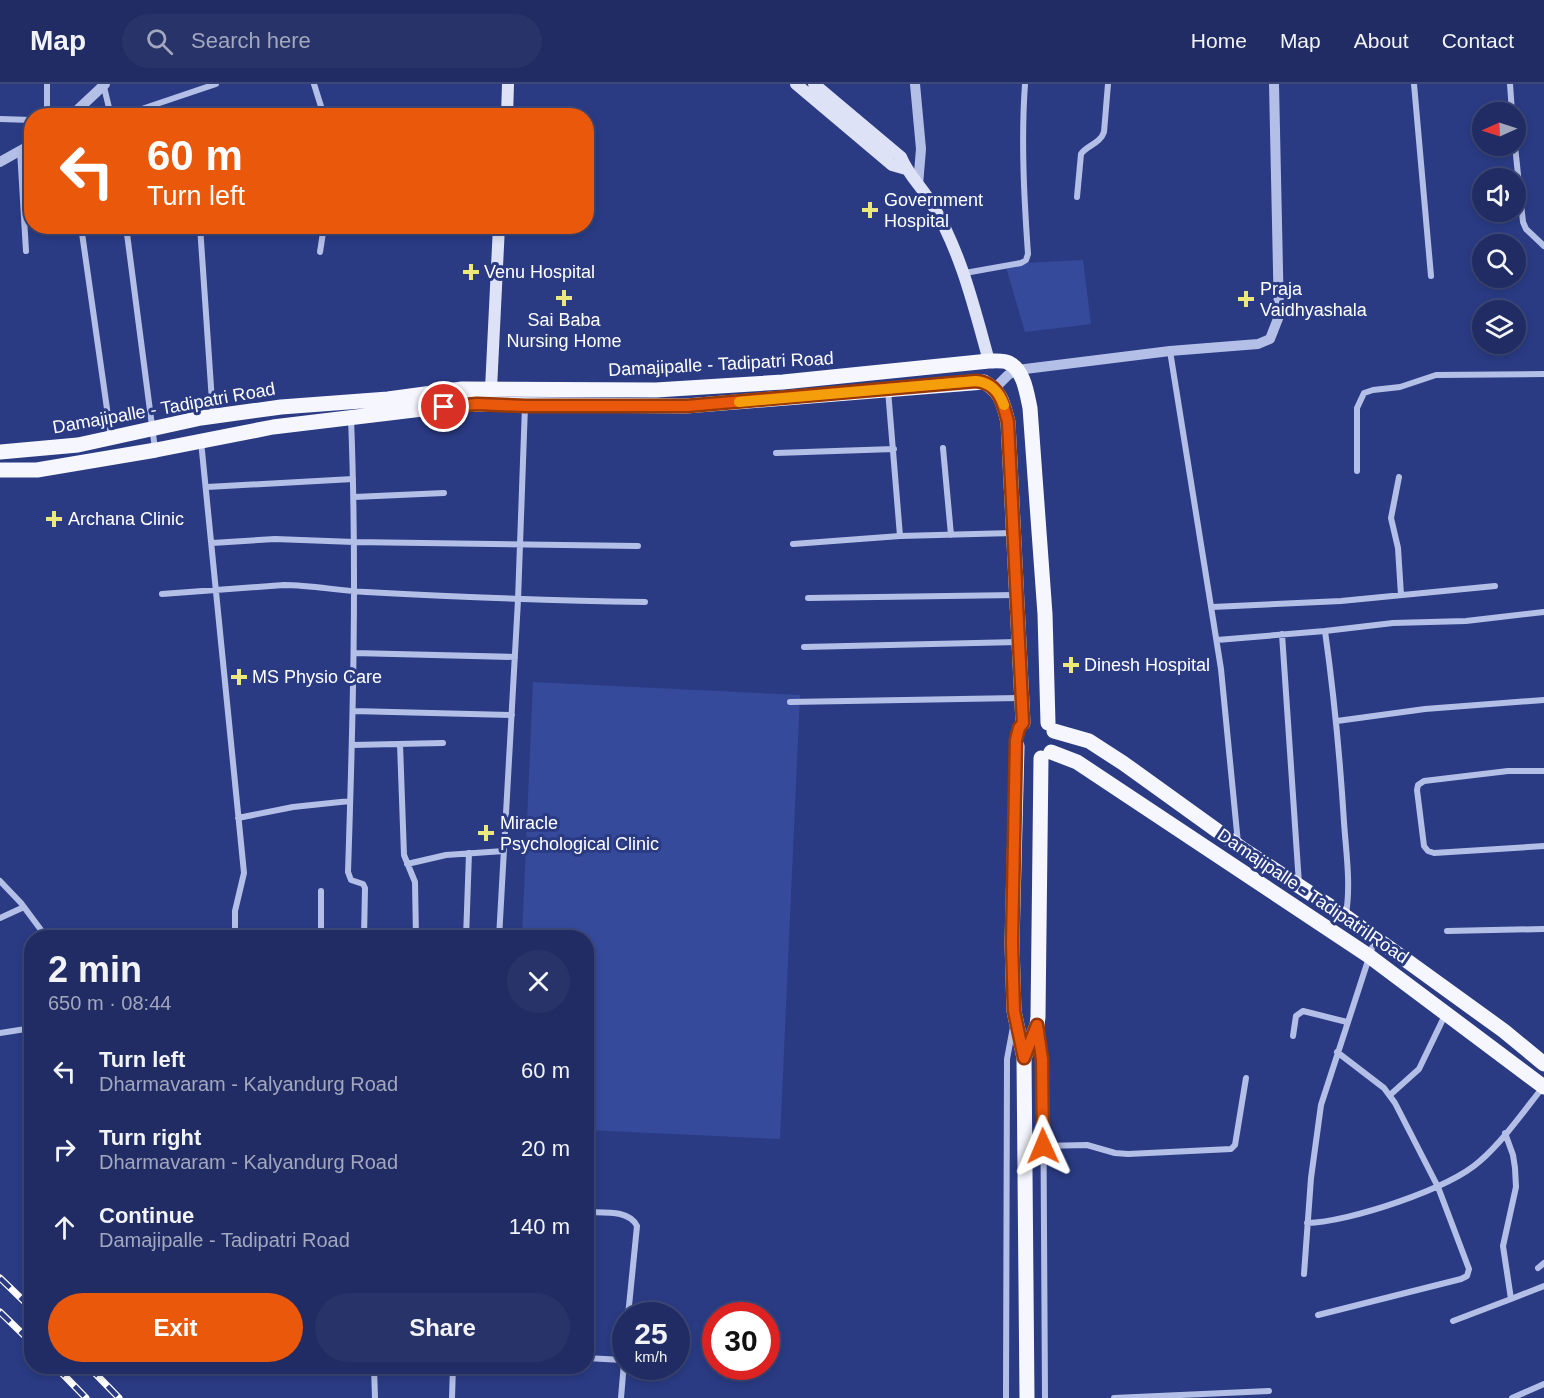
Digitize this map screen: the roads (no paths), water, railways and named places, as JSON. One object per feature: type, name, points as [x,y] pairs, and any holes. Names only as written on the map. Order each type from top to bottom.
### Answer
[{"type":"main road","points":[[507,108],[508,84]]},
{"type":"main road","points":[[795,84],[892,165],[906,169]]},
{"type":"main road","points":[[814,84],[901,157],[906,169],[932,203],[965,273],[989,375],[1002,400],[1008,422],[1023,723],[1017,733],[1012,943],[1014,1021],[1024,1062],[1027,1398]]},
{"type":"main road","points":[[491,389],[499,234]]},
{"type":"main road","name":"Damajipalle - Tadipatri Road","points":[[0,470],[38,470],[273,427],[464,404],[687,406],[888,389],[989,375],[1009,363],[1017,370]]},
{"type":"main road","points":[[1017,370],[1027,392],[1030,408],[1038,495],[1051,727],[1055,742],[1046,755],[1037,1025],[1024,1062]]},
{"type":"main road","name":"Damajipalle - Tadipatri Road","points":[[0,452],[69,447],[213,416],[305,404],[388,399],[462,389],[656,390],[783,382],[989,375]]},
{"type":"main road","name":"Damajipalle - Tadipatri Road","points":[[1023,723],[1034,718],[1094,743],[1232,841],[1376,938],[1504,1031],[1544,1065]]},
{"type":"main road","name":"Damajipalle - Tadipatri Road","points":[[1017,746],[1024,755],[1035,758],[1046,755],[1077,762],[1369,956],[1544,1087]]},
{"type":"main road","points":[[1216,854],[1232,841]]},
{"type":"street","points":[[47,84],[47,108]]},
{"type":"street","points":[[145,108],[216,84]]},
{"type":"street","points":[[314,84],[322,108]]},
{"type":"street","points":[[915,84],[921,149],[918,185]]},
{"type":"street","points":[[965,273],[1021,263],[1026,260],[1028,254],[1023,189],[1022,132],[1025,84]]},
{"type":"street","points":[[1077,197],[1081,154],[1102,138],[1104,132],[1108,84]]},
{"type":"street","points":[[989,375],[1008,375],[1017,370],[1170,351],[1258,344],[1270,339],[1279,316],[1274,84]]},
{"type":"street","points":[[1414,84],[1431,276]]},
{"type":"street","points":[[1510,84],[1511,102]]},
{"type":"street","points":[[79,108],[105,86],[109,108]]},
{"type":"street","points":[[0,119],[24,120]]},
{"type":"street","points":[[0,162],[24,148]]},
{"type":"street","points":[[20,150],[24,217]]},
{"type":"street","points":[[1516,156],[1523,222],[1531,235],[1544,246]]},
{"type":"street","points":[[25,234],[26,251]]},
{"type":"street","points":[[82,234],[111,438]]},
{"type":"street","points":[[127,234],[156,450]]},
{"type":"street","points":[[201,234],[213,416]]},
{"type":"street","points":[[320,252],[323,234]]},
{"type":"street","points":[[1170,351],[1212,607],[1232,841]]},
{"type":"street","points":[[1357,471],[1357,408],[1364,393],[1400,387],[1436,375],[1544,374]]},
{"type":"street","points":[[888,389],[900,536]]},
{"type":"street","points":[[499,930],[519,600],[525,406]]},
{"type":"street","points":[[351,418],[354,497],[354,653],[348,872],[351,880],[363,884],[365,888],[364,930]]},
{"type":"street","points":[[201,441],[244,873],[235,911],[235,930]]},
{"type":"street","points":[[943,448],[951,534]]},
{"type":"street","points":[[776,453],[894,449]]},
{"type":"street","points":[[1399,477],[1391,519],[1398,548],[1401,595]]},
{"type":"street","points":[[207,487],[353,479]]},
{"type":"street","points":[[354,497],[444,493]]},
{"type":"street","points":[[793,544],[900,536],[1013,533]]},
{"type":"street","points":[[212,543],[275,539],[638,546]]},
{"type":"street","points":[[162,594],[304,585],[354,592],[519,600],[645,602]]},
{"type":"street","points":[[1212,607],[1341,601],[1495,586]]},
{"type":"street","points":[[808,598],[1017,595]]},
{"type":"street","points":[[1216,640],[1393,623],[1466,621],[1544,612]]},
{"type":"street","points":[[1325,631],[1337,721],[1346,856],[1345,916]]},
{"type":"street","points":[[1282,634],[1299,885]]},
{"type":"street","points":[[804,646],[1019,642]]},
{"type":"street","points":[[354,653],[515,657]]},
{"type":"street","points":[[790,702],[1022,698]]},
{"type":"street","points":[[1337,721],[1425,709],[1544,699]]},
{"type":"street","points":[[353,711],[512,715]]},
{"type":"street","points":[[352,745],[443,743]]},
{"type":"street","points":[[400,744],[404,855],[415,882],[416,930]]},
{"type":"street","points":[[1544,771],[1508,771],[1424,781],[1418,785],[1417,790],[1424,846],[1428,851],[1434,853],[1544,846]]},
{"type":"street","points":[[238,818],[293,807],[350,801]]},
{"type":"street","points":[[406,864],[446,855],[504,851]]},
{"type":"street","points":[[466,930],[470,853]]},
{"type":"street","points":[[0,881],[24,907],[40,930]]},
{"type":"street","points":[[321,891],[321,930]]},
{"type":"street","points":[[0,918],[24,907]]},
{"type":"street","points":[[1447,931],[1544,929]]},
{"type":"street","points":[[1304,1274],[1315,1138],[1325,1089],[1376,938]]},
{"type":"street","points":[[1293,1036],[1296,1016],[1303,1011],[1347,1022]]},
{"type":"street","points":[[1390,1095],[1419,1069],[1446,1013]]},
{"type":"street","points":[[1006,1398],[1007,1059],[1014,1021]]},
{"type":"street","points":[[1037,1025],[1042,1059],[1045,1398]]},
{"type":"street","points":[[0,1034],[24,1030]]},
{"type":"street","points":[[1318,1315],[1461,1279],[1467,1276],[1469,1269],[1438,1187],[1390,1095],[1337,1052]]},
{"type":"street","points":[[1043,1146],[1087,1145],[1115,1153],[1128,1154],[1231,1149],[1235,1145],[1246,1078]]},
{"type":"street","points":[[1307,1223],[1333,1221],[1438,1187],[1479,1162],[1544,1087]]},
{"type":"street","points":[[1505,1133],[1513,1155],[1516,1187],[1503,1246],[1510,1299]]},
{"type":"street","points":[[594,1213],[627,1215],[634,1219],[637,1226],[629,1302]]},
{"type":"street","points":[[1538,1268],[1544,1263]]},
{"type":"street","points":[[1453,1321],[1544,1286]]},
{"type":"street","points":[[594,1358],[612,1359]]},
{"type":"street","points":[[374,1374],[375,1398]]},
{"type":"street","points":[[452,1398],[453,1374]]},
{"type":"street","points":[[621,1398],[622,1380]]},
{"type":"street","points":[[1512,1398],[1544,1384]]},
{"type":"street","points":[[1114,1398],[1269,1391]]},
{"type":"railway","points":[[0,1278],[24,1301]]},
{"type":"railway","points":[[0,1312],[24,1335]]},
{"type":"railway","points":[[63,1374],[86,1398]]},
{"type":"railway","points":[[96,1374],[119,1398]]},
{"type":"place","name":"Government Hospital","points":[[870,210]]},
{"type":"place","name":"Venu Hospital","points":[[471,272]]},
{"type":"place","name":"Sai Baba Nursing Home","points":[[564,298]]},
{"type":"place","name":"Praja Vaidhyashala","points":[[1246,299]]},
{"type":"place","name":"Archana Clinic","points":[[54,519]]},
{"type":"place","name":"Dinesh Hospital","points":[[1071,665]]},
{"type":"place","name":"MS Physio Care","points":[[239,677]]},
{"type":"place","name":"Miracle Psychological Clinic","points":[[486,833]]}]
